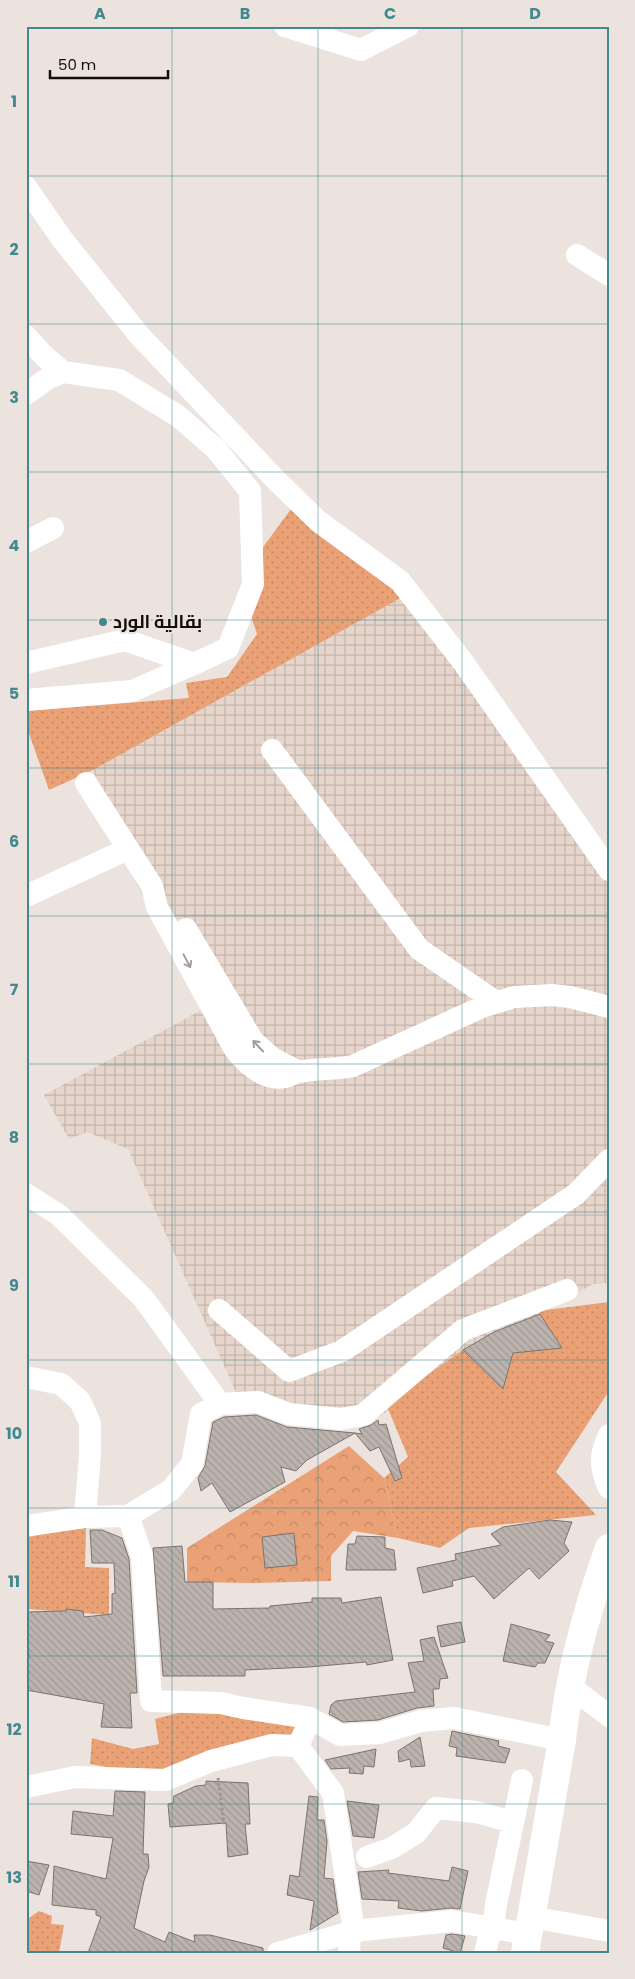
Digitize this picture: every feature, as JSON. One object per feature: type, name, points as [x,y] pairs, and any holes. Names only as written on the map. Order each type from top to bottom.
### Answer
[{"type":"main road","points":[[528,1935],[562,1740],[565,1712],[588,1612],[609,1548]]},
{"type":"street","points":[[285,26],[362,50],[408,26]]},
{"type":"street","points":[[26,187],[62,239],[139,335],[276,480],[318,521],[400,581],[463,662],[609,870]]},
{"type":"street","points":[[577,255],[609,276]]},
{"type":"street","points":[[26,700],[132,691],[228,648],[253,584],[250,491],[216,448],[178,416],[119,380],[63,372],[29,344]]},
{"type":"street","points":[[26,394],[63,372]]},
{"type":"street","points":[[250,491],[276,480]]},
{"type":"street","points":[[26,542],[53,528]]},
{"type":"street","points":[[26,663],[125,640],[194,664]]},
{"type":"street","points":[[272,750],[418,949],[496,1002]]},
{"type":"street","points":[[86,783],[152,886],[166,896],[225,1011],[259,1047],[279,1063],[299,1072],[339,1069],[367,1061],[496,1002],[514,997],[552,995],[570,997],[609,1007]]},
{"type":"street","points":[[26,896],[128,849]]},
{"type":"street","points":[[219,1310],[289,1371],[333,1355],[342,1351],[576,1194],[609,1160]]},
{"type":"street","points":[[26,1194],[59,1215],[144,1299],[220,1404]]},
{"type":"street","points":[[26,1526],[85,1517],[128,1516],[171,1490],[192,1464],[201,1414],[220,1404],[258,1402],[289,1414],[341,1419],[363,1415],[463,1330],[567,1290]]},
{"type":"street","points":[[26,1376],[61,1384],[80,1401],[90,1423],[90,1454],[85,1517]]},
{"type":"street","points":[[609,1435],[601,1462],[602,1472],[609,1488]]},
{"type":"street","points":[[128,1516],[142,1556],[151,1701],[221,1703],[310,1718],[340,1735],[380,1733],[421,1721],[454,1718],[562,1740]]},
{"type":"street","points":[[571,1687],[609,1716]]},
{"type":"street","points":[[298,1746],[310,1718]]},
{"type":"street","points":[[26,1788],[75,1777],[165,1780],[216,1760],[272,1746],[298,1746]]},
{"type":"street","points":[[298,1746],[333,1793],[351,1938]]},
{"type":"street","points":[[485,1953],[492,1928],[522,1780]]},
{"type":"street","points":[[367,1857],[392,1848],[416,1833],[436,1808],[476,1812],[512,1822]]},
{"type":"street","points":[[282,1952],[452,1921],[528,1935],[609,1931]]},
{"type":"path","points":[[216,1760],[224,1824]]},
{"type":"shaded area","points":[[413,591],[609,864],[609,1283],[593,1284],[470,1353],[395,1407],[362,1426],[242,1406],[128,1149],[87,1132],[69,1139],[44,1095],[205,1008],[136,883],[93,770]]},
{"type":"green space","points":[[299,498],[413,591],[93,770],[49,790],[26,725],[26,711],[189,698],[186,683],[227,677],[257,634],[248,607],[261,550]]},
{"type":"green space","points":[[609,1302],[609,1391],[556,1472],[596,1515],[469,1528],[440,1548],[398,1538],[384,1478],[408,1457],[386,1404],[463,1350],[503,1389],[513,1353],[562,1348],[538,1311]]},
{"type":"green space","points":[[349,1446],[384,1478],[398,1538],[353,1531],[331,1556],[331,1581],[187,1582],[187,1548]]},
{"type":"green space","points":[[86,1528],[85,1567],[109,1568],[109,1615],[26,1609],[26,1535]]},
{"type":"green space","points":[[214,1704],[299,1724],[295,1739],[173,1769],[139,1773],[90,1764],[92,1738],[133,1749],[159,1744],[155,1719]]},
{"type":"green space","points":[[39,1911],[52,1916],[51,1924],[64,1925],[59,1953],[26,1953],[29,1918]]},
{"type":"building","points":[[540,1314],[562,1348],[513,1353],[503,1389],[463,1350],[494,1332]]},
{"type":"building","points":[[256,1415],[287,1427],[355,1433],[307,1460],[296,1471],[281,1467],[285,1482],[230,1512],[212,1483],[201,1491],[198,1478],[205,1466],[213,1422],[224,1417]]},
{"type":"building","points":[[378,1420],[379,1425],[386,1424],[402,1478],[395,1481],[379,1447],[370,1451],[355,1433],[362,1434],[359,1429],[371,1425]]},
{"type":"building","points":[[550,1520],[572,1522],[564,1543],[569,1551],[539,1579],[529,1568],[494,1599],[474,1576],[452,1581],[453,1586],[423,1593],[417,1568],[456,1560],[455,1554],[501,1545],[491,1534],[503,1527]]},
{"type":"building","points":[[90,1530],[102,1530],[122,1538],[129,1559],[137,1693],[130,1693],[132,1728],[101,1727],[104,1704],[26,1690],[26,1657],[29,1657],[26,1612],[66,1611],[66,1609],[83,1611],[84,1617],[112,1614],[112,1594],[115,1593],[114,1563],[92,1563]]},
{"type":"building","points":[[294,1533],[297,1565],[265,1568],[262,1537]]},
{"type":"building","points":[[357,1536],[385,1537],[385,1548],[394,1550],[396,1570],[346,1570],[348,1544],[355,1544]]},
{"type":"building","points":[[182,1546],[185,1582],[213,1582],[213,1609],[270,1608],[270,1606],[312,1602],[312,1598],[341,1598],[342,1603],[381,1597],[393,1660],[367,1665],[366,1662],[245,1670],[245,1676],[163,1676],[153,1548]]},
{"type":"building","points":[[461,1622],[465,1642],[441,1647],[437,1626]]},
{"type":"building","points":[[511,1624],[550,1635],[545,1641],[554,1643],[545,1663],[538,1663],[535,1667],[503,1661]]},
{"type":"building","points":[[434,1637],[448,1678],[440,1679],[439,1689],[433,1689],[434,1706],[417,1708],[378,1720],[343,1722],[329,1714],[331,1705],[336,1701],[415,1692],[408,1663],[424,1661],[420,1640]]},
{"type":"building","points":[[452,1731],[499,1741],[498,1746],[510,1749],[505,1763],[456,1756],[457,1748],[449,1746]]},
{"type":"building","points":[[420,1737],[425,1766],[411,1767],[410,1759],[399,1762],[398,1751]]},
{"type":"building","points":[[376,1749],[374,1767],[364,1766],[363,1774],[349,1773],[350,1768],[331,1769],[325,1760]]},
{"type":"building","points":[[206,1781],[248,1783],[250,1824],[245,1824],[248,1854],[228,1857],[226,1823],[170,1827],[168,1804],[173,1803],[174,1796],[196,1786],[206,1785]]},
{"type":"building","points":[[115,1791],[145,1792],[143,1854],[148,1854],[149,1867],[144,1881],[134,1928],[165,1942],[169,1932],[195,1942],[194,1935],[210,1935],[263,1948],[263,1953],[88,1953],[101,1917],[96,1915],[96,1910],[52,1905],[54,1866],[106,1879],[113,1838],[71,1834],[73,1811],[113,1816]]},
{"type":"building","points":[[309,1796],[318,1797],[317,1820],[324,1820],[327,1841],[324,1878],[333,1879],[338,1913],[310,1930],[314,1901],[287,1895],[290,1875],[299,1877]]},
{"type":"building","points":[[347,1801],[379,1805],[374,1838],[353,1836]]},
{"type":"building","points":[[26,1861],[49,1865],[39,1895],[26,1891]]},
{"type":"building","points":[[452,1867],[468,1871],[460,1909],[422,1911],[398,1908],[399,1901],[362,1899],[358,1872],[389,1870],[388,1873],[449,1881]]},
{"type":"building","points":[[446,1935],[465,1936],[460,1953],[443,1948]]},
{"type":"place","name":"بقالية الورد","points":[[103,622]]}]
